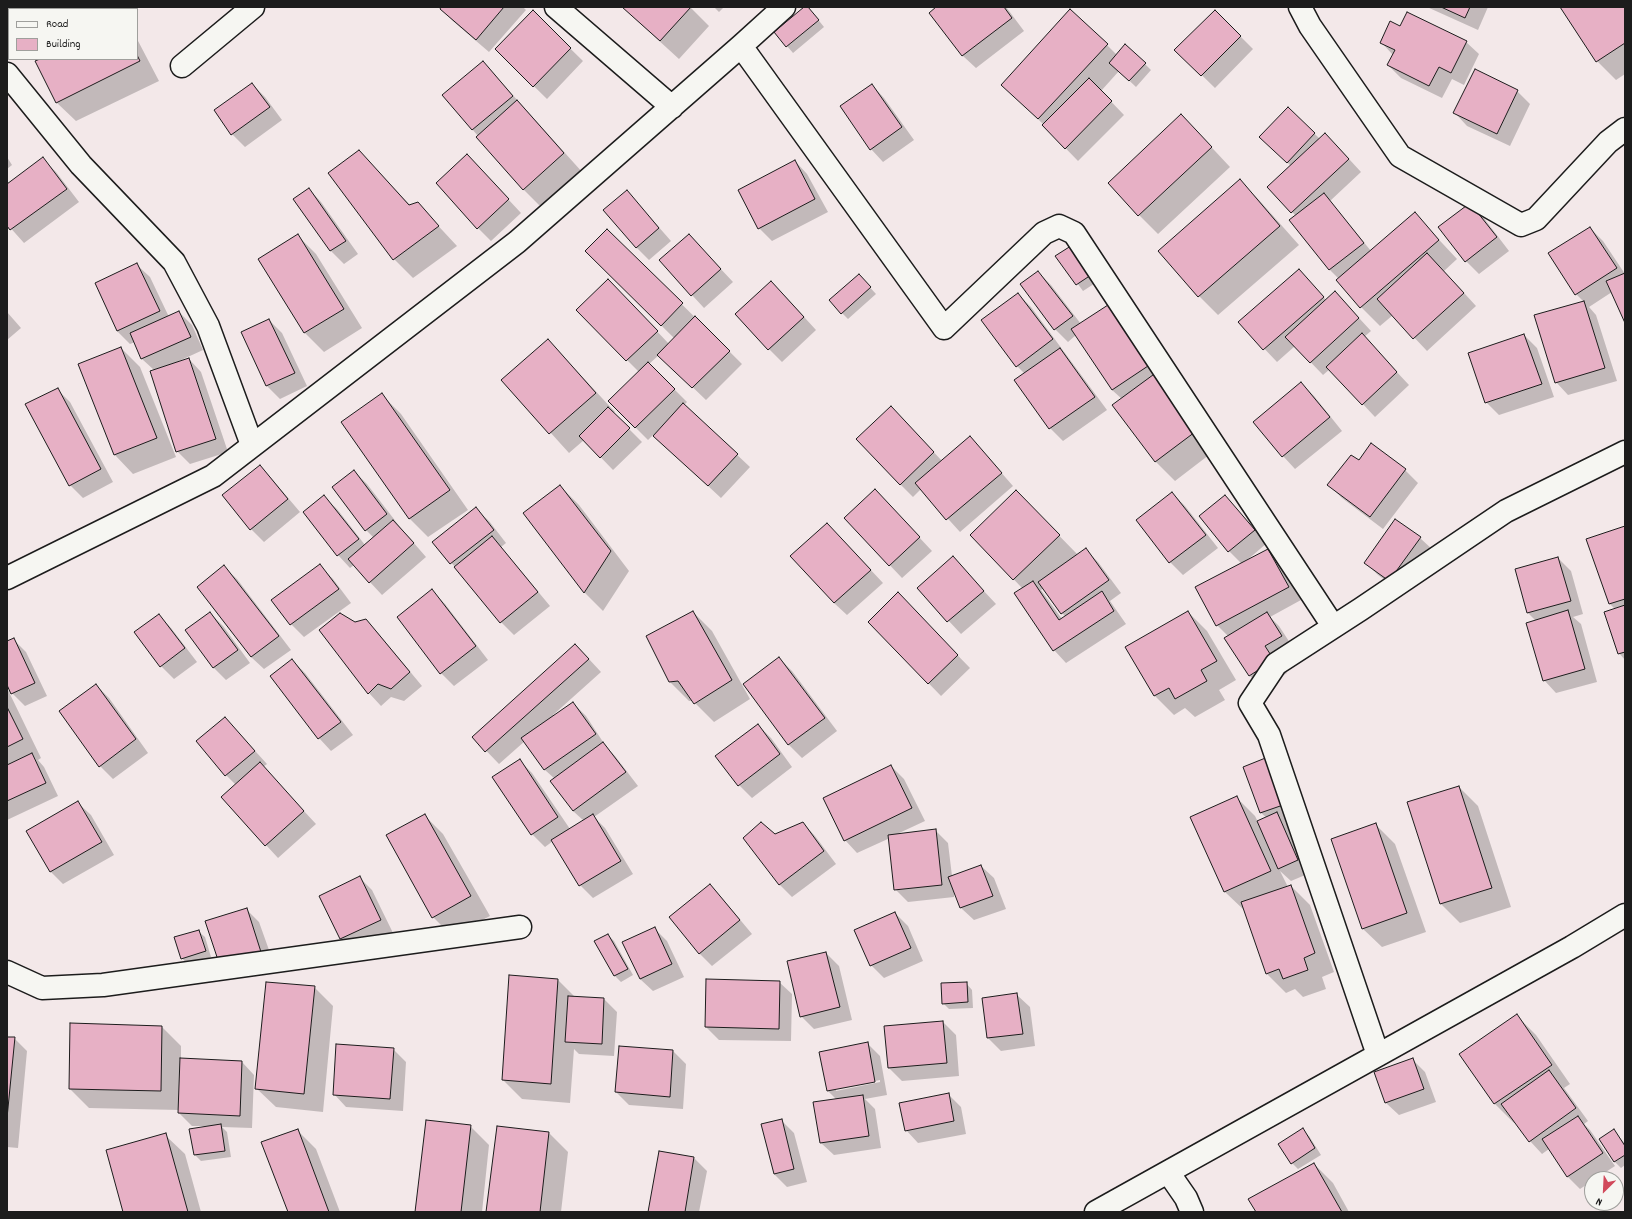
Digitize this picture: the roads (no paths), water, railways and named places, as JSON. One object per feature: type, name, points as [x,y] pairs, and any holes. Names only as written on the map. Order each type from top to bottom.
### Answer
[{"type":"street","points":[[182,66],[253,7]]},
{"type":"street","points":[[556,7],[672,107]]},
{"type":"street","points":[[7,578],[213,476],[517,242],[784,7]]},
{"type":"street","points":[[1300,7],[1310,26],[1400,156],[1520,225],[1536,219],[1608,142],[1625,129]]},
{"type":"street","points":[[741,46],[944,328],[1044,233],[1059,226],[1074,233],[1333,626]]},
{"type":"street","points":[[7,74],[80,165],[174,262],[208,326],[252,445]]},
{"type":"street","points":[[1378,1055],[1269,735],[1250,703],[1276,664],[1361,609],[1506,511],[1625,452]]},
{"type":"street","points":[[1096,1212],[1572,947],[1625,915]]},
{"type":"street","points":[[7,972],[42,988],[103,985],[520,927]]},
{"type":"street","points":[[1168,1172],[1186,1198],[1192,1212]]}]
